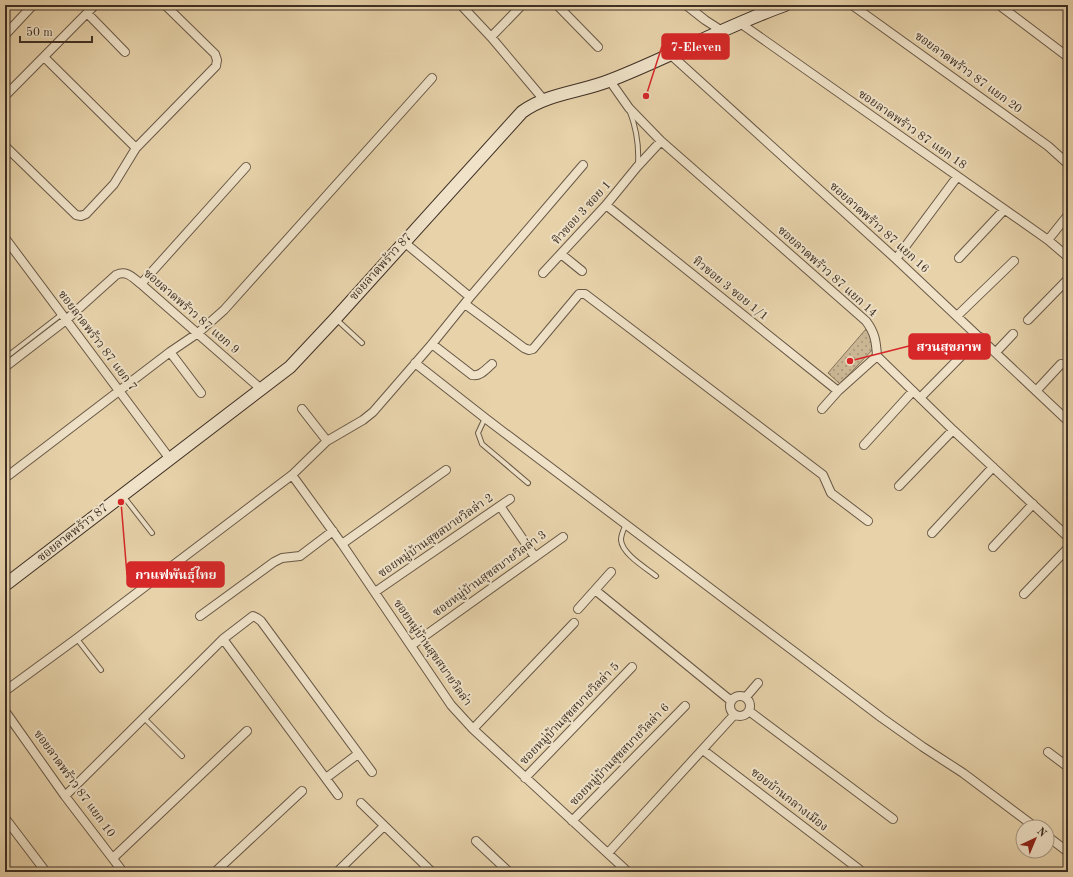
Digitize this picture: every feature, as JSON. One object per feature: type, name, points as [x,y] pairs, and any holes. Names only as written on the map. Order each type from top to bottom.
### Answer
[{"type":"street","points":[[5,35],[33,5]]},
{"type":"street","points":[[5,96],[96,5]]},
{"type":"street","points":[[5,146],[76,215],[82,216],[86,214],[114,184],[136,148],[216,66],[217,60],[215,54],[165,5]]},
{"type":"street","points":[[461,5],[491,37],[544,100]]},
{"type":"street","points":[[491,37],[522,5]]},
{"type":"street","points":[[557,5],[598,47]]},
{"type":"street","points":[[686,5],[722,31]]},
{"type":"street","name":"ซอยลาดพร้าว 87","points":[[5,585],[290,367],[512,122],[530,106],[544,100],[610,81],[740,23],[785,5]]},
{"type":"street","name":"ซอยลาดพร้าว 87 แยก 20","points":[[852,5],[1024,128],[1048,146],[1068,164]]},
{"type":"street","points":[[999,5],[1068,56]]},
{"type":"street","points":[[87,14],[125,52]]},
{"type":"street","name":"ซอยลาดพร้าว 87 แยก 18","points":[[740,23],[1048,240],[1068,257]]},
{"type":"street","name":"ซอยลาดพร้าว 87 แยก 16","points":[[671,55],[958,316],[1068,421]]},
{"type":"street","points":[[44,57],[136,148]]},
{"type":"street","points":[[5,478],[170,352],[198,333],[224,310],[432,78]]},
{"type":"street","name":"ซอยลาดพร้าว 87 แยก 14","points":[[610,81],[629,108],[662,141],[866,320],[876,339],[877,356]]},
{"type":"street","name":"ทิวซอย 3 ซอย 1","points":[[543,274],[606,205],[637,167],[662,141]]},
{"type":"street","points":[[5,691],[292,475],[327,441],[363,420],[382,402],[583,165]]},
{"type":"street","points":[[141,284],[246,167]]},
{"type":"street","points":[[896,259],[957,177]]},
{"type":"street","name":"ทิวซอย 3 ซอย 1/1","points":[[606,205],[838,391]]},
{"type":"street","points":[[959,258],[1004,210]]},
{"type":"street","points":[[1048,240],[1068,215]]},
{"type":"street","name":"ซอยลาดพร้าว 87 แยก 7","points":[[5,238],[170,459]]},
{"type":"street","points":[[404,242],[470,297]]},
{"type":"street","points":[[561,254],[582,270]]},
{"type":"street","points":[[958,316],[1014,261]]},
{"type":"street","name":"ซอยลาดพร้าว 87 แยก 9","points":[[64,317],[116,275],[122,272],[126,273],[141,284],[261,389]]},
{"type":"street","points":[[1028,320],[1068,279]]},
{"type":"street","points":[[465,304],[524,348],[529,350],[534,349],[579,294],[585,294],[823,475],[831,493],[868,521]]},
{"type":"street","points":[[5,367],[64,317]]},
{"type":"street","points":[[996,352],[1013,334]]},
{"type":"street","points":[[920,398],[980,337]]},
{"type":"street","points":[[432,344],[472,375],[476,376],[480,374],[492,364]]},
{"type":"street","points":[[170,352],[201,393]]},
{"type":"street","points":[[822,408],[838,391],[877,356],[992,467],[1068,537]]},
{"type":"street","points":[[415,363],[485,418],[888,722],[923,748],[963,773],[1024,819]]},
{"type":"street","points":[[1036,391],[1061,364]]},
{"type":"street","points":[[864,445],[913,391]]},
{"type":"street","points":[[302,409],[327,441]]},
{"type":"street","points":[[899,486],[953,430]]},
{"type":"street","points":[[932,533],[992,467]]},
{"type":"street","points":[[342,544],[446,470]]},
{"type":"street","name":"ซอยหมู่บ้านสุขสบายวิลล่า","points":[[292,475],[333,531],[412,645],[451,705],[473,729],[628,872]]},
{"type":"street","name":"ซอยหมู่บ้านสุขสบายวิลล่า 2","points":[[375,592],[510,499]]},
{"type":"street","points":[[993,547],[1033,504]]},
{"type":"street","points":[[500,506],[535,557]]},
{"type":"street","points":[[200,616],[274,562],[282,558],[300,556],[333,531]]},
{"type":"street","name":"ซอยหมู่บ้านสุขสบายวิลล่า 3","points":[[412,645],[563,537]]},
{"type":"street","points":[[1024,594],[1068,548]]},
{"type":"street","points":[[578,609],[611,572]]},
{"type":"street","points":[[595,590],[730,700]]},
{"type":"street","points":[[65,796],[223,639],[253,616],[257,618],[372,772]]},
{"type":"street","points":[[473,729],[574,623]]},
{"type":"street","points":[[223,639],[338,795]]},
{"type":"street","name":"ซอยหมู่บ้านสุขสบายวิลล่า 5","points":[[525,778],[632,666]]},
{"type":"street","points":[[746,697],[758,683]]},
{"type":"street","points":[[737,695],[746,697],[750,703],[749,711],[743,716],[734,715],[729,709],[730,700],[737,695]]},
{"type":"street","name":"ซอยหมู่บ้านสุขสบายวิลล่า 6","points":[[572,821],[684,706]]},
{"type":"street","name":"ซอยลาดพร้าว 87 แยก 10","points":[[5,711],[65,796],[123,872]]},
{"type":"street","points":[[749,711],[893,819]]},
{"type":"street","points":[[608,853],[734,715]]},
{"type":"street","points":[[113,858],[247,731]]},
{"type":"street","name":"ซอยบ้านกลางเมือง","points":[[702,750],[860,870]]},
{"type":"street","points":[[1048,752],[1068,767]]},
{"type":"street","points":[[326,778],[358,754]]},
{"type":"street","points":[[215,872],[302,791]]},
{"type":"street","points":[[361,803],[432,872]]},
{"type":"street","points":[[5,818],[46,872]]},
{"type":"street","points":[[337,872],[384,826]]},
{"type":"street","points":[[476,841],[509,872]]},
{"type":"street","points":[[1055,842],[1068,852]]},
{"type":"lane","points":[[629,108],[637,137],[637,167]]},
{"type":"lane","points":[[5,358],[64,317]]},
{"type":"lane","points":[[335,319],[362,343]]},
{"type":"lane","points":[[485,418],[478,433],[482,444],[528,483]]},
{"type":"lane","points":[[122,495],[152,533]]},
{"type":"lane","points":[[626,524],[621,539],[623,547],[628,553],[656,576]]},
{"type":"lane","points":[[76,639],[101,670]]},
{"type":"lane","points":[[144,718],[182,756]]},
{"type":"shaded area","points":[[866,329],[871,335],[874,348],[840,384],[828,373]]},
{"type":"place","name":"7-Eleven","points":[[646,96]]},
{"type":"place","name":"สวนสุขภาพ","points":[[850,361]]},
{"type":"place","name":"กาแฟพันธ์ุไทย","points":[[121,502]]}]
